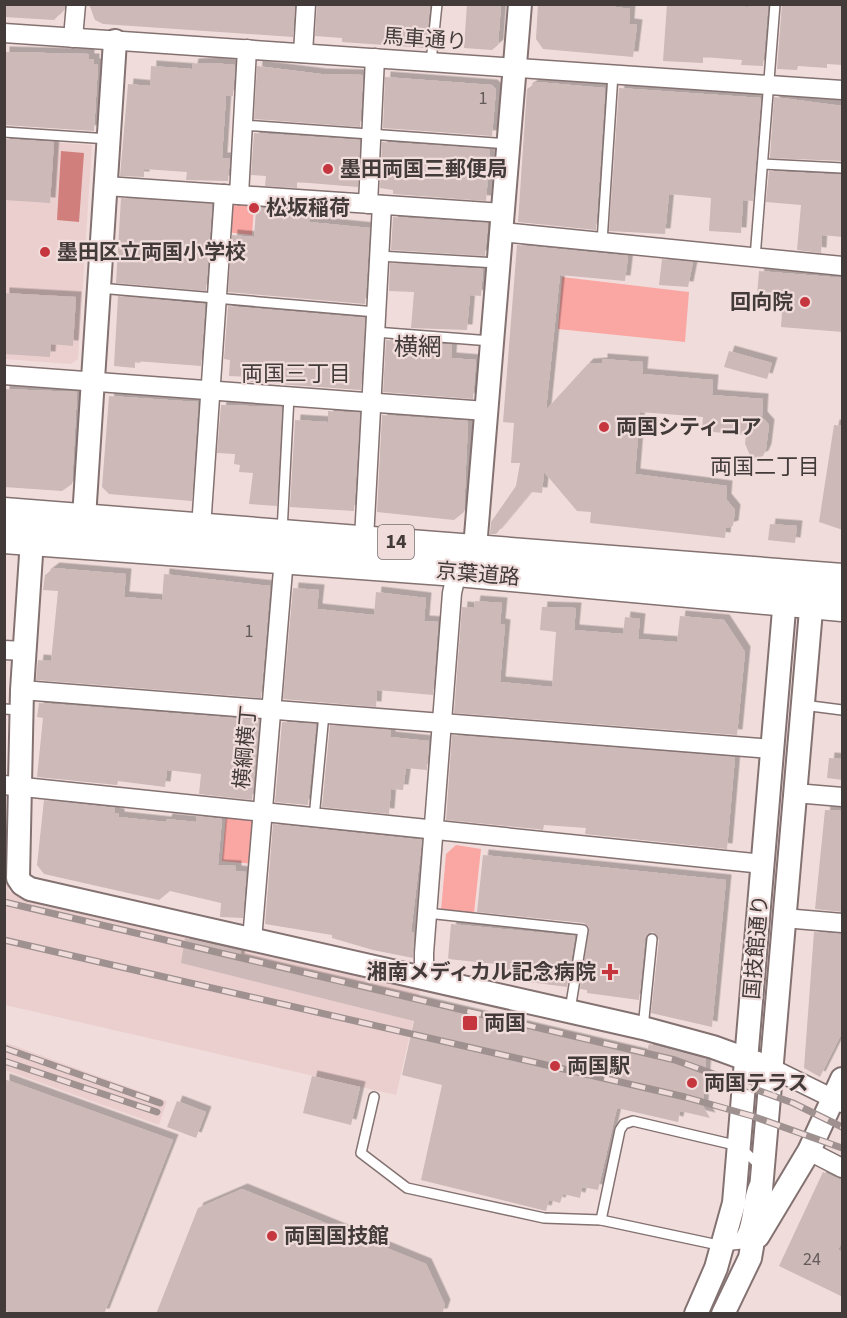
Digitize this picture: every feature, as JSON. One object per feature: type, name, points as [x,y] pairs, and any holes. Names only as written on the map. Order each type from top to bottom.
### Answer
[{"type":"highway","name":"京葉道路","points":[[4,513],[24,531],[201,528],[283,546],[364,540],[466,560]]},
{"type":"highway","name":"京葉道路","points":[[83,531],[808,587],[843,606]]},
{"type":"street","points":[[73,38],[76,4]]},
{"type":"street","points":[[303,53],[306,4]]},
{"type":"street","points":[[433,980],[424,965],[452,593],[466,560],[486,411],[520,4]]},
{"type":"street","name":"馬車通り","points":[[4,33],[843,90]]},
{"type":"street","points":[[83,531],[115,40]]},
{"type":"street","points":[[201,528],[217,298],[243,125],[247,50]]},
{"type":"street","points":[[364,540],[379,256],[372,135],[375,58]]},
{"type":"street","points":[[106,186],[375,205],[502,223],[602,242],[843,266]]},
{"type":"street","points":[[4,375],[486,411]]},
{"type":"street","points":[[24,531],[14,651],[16,703],[12,845],[18,878],[22,884],[30,889],[643,1028],[746,1059],[840,1093],[772,1213],[704,1314]]},
{"type":"street","name":"横綱横丁","points":[[252,940],[272,710],[283,546]]},
{"type":"street","name":"国技館通り","points":[[723,1314],[747,1269],[753,1243],[763,1168],[803,705],[808,587]]},
{"type":"street","name":"国技館通り","points":[[696,1314],[723,1246],[734,1203],[772,749],[808,587]]},
{"type":"street","points":[[16,703],[272,710],[772,749]]},
{"type":"street","points":[[13,785],[763,864]]},
{"type":"street","points":[[795,793],[843,797]]},
{"type":"street","points":[[784,918],[843,923]]},
{"type":"street","points":[[809,1151],[843,1168]]},
{"type":"street","points":[[747,1269],[772,1213]]},
{"type":"lane","points":[[432,62],[437,4]]},
{"type":"lane","points":[[755,258],[775,4]]},
{"type":"lane","points":[[602,242],[613,74]]},
{"type":"lane","points":[[243,125],[509,144]]},
{"type":"lane","points":[[4,132],[109,139]]},
{"type":"lane","points":[[762,164],[843,168]]},
{"type":"lane","points":[[379,256],[500,263]]},
{"type":"lane","points":[[99,288],[376,312]]},
{"type":"lane","points":[[375,332],[493,342]]},
{"type":"lane","points":[[283,546],[288,396]]},
{"type":"lane","points":[[803,705],[843,710]]},
{"type":"lane","points":[[314,818],[324,714]]},
{"type":"lane","points":[[428,914],[583,930],[570,1011]]},
{"type":"lane","points":[[643,1028],[652,939]]},
{"type":"lane","points":[[374,1097],[361,1153],[407,1188],[544,1218],[601,1220],[723,1246],[753,1243]]},
{"type":"lane","points":[[601,1220],[624,1124],[633,1121],[739,1146],[763,1168],[749,1196],[744,1230],[740,1240],[732,1245],[723,1246]]},
{"type":"shaded area","name":"墨田区立両国小学校","points":[[4,139],[92,145],[78,359],[71,364],[5,359]]},
{"type":"shaded area","points":[[61,151],[84,153],[79,222],[57,220]]},
{"type":"shaded area","points":[[229,205],[254,206],[252,235],[226,232]]},
{"type":"shaded area","points":[[562,277],[689,292],[685,342],[558,329]]},
{"type":"shaded area","points":[[226,817],[258,820],[254,864],[222,861]]},
{"type":"shaded area","points":[[456,845],[481,849],[474,913],[441,910],[446,854]]},
{"type":"shaded area","points":[[4,868],[9,892],[421,987],[396,1095],[5,1005]]},
{"type":"shaded area","points":[[4,1042],[167,1101],[159,1125],[5,1070]]},
{"type":"building","points":[[4,4],[65,4],[64,10],[54,20],[4,17]]},
{"type":"building","points":[[89,4],[295,4],[293,37],[103,24],[95,20]]},
{"type":"building","points":[[317,4],[430,4],[426,48],[342,42],[342,38],[315,36]]},
{"type":"building","points":[[467,4],[501,4],[498,45],[492,50],[464,48]]},
{"type":"building","points":[[538,4],[616,4],[616,7],[630,9],[629,24],[637,25],[633,57],[543,49],[536,39]]},
{"type":"building","points":[[667,4],[748,7],[748,4],[768,4],[763,66],[741,65],[742,60],[703,57],[703,63],[663,61]]},
{"type":"building","points":[[782,4],[843,4],[843,65],[827,64],[827,68],[798,66],[797,70],[777,69]]},
{"type":"building","points":[[4,52],[89,54],[89,59],[94,59],[94,64],[98,64],[94,131],[4,125]]},
{"type":"building","points":[[193,64],[235,65],[233,96],[226,96],[222,158],[230,158],[228,181],[186,180],[187,172],[144,169],[144,177],[120,176],[128,84],[150,86],[151,66],[192,69]]},
{"type":"building","points":[[257,66],[321,74],[363,75],[360,127],[254,119]]},
{"type":"building","points":[[385,77],[492,85],[496,89],[492,136],[383,128]]},
{"type":"building","points":[[537,82],[605,88],[596,230],[518,222],[527,89]]},
{"type":"building","points":[[619,88],[761,98],[753,201],[743,200],[741,233],[709,231],[711,198],[669,194],[665,234],[609,231]]},
{"type":"building","points":[[774,97],[843,106],[843,161],[770,158]]},
{"type":"building","points":[[254,133],[360,140],[358,187],[297,182],[297,188],[265,186],[266,176],[251,175]]},
{"type":"building","points":[[4,139],[54,142],[50,203],[4,200]]},
{"type":"building","points":[[382,142],[490,149],[486,201],[393,194],[393,190],[380,188]]},
{"type":"building","points":[[769,171],[843,175],[843,237],[822,235],[821,253],[797,250],[801,205],[766,202]]},
{"type":"building","points":[[121,198],[212,204],[206,291],[116,283]]},
{"type":"building","points":[[263,208],[295,210],[294,214],[310,215],[309,222],[370,228],[365,304],[228,292],[232,235],[254,237],[256,210]]},
{"type":"building","points":[[393,217],[488,223],[485,256],[391,250]]},
{"type":"building","points":[[517,245],[628,256],[625,281],[560,275],[546,410],[588,364],[602,363],[602,359],[643,362],[642,374],[713,380],[712,395],[763,399],[762,417],[769,425],[766,449],[763,456],[756,459],[750,455],[745,444],[746,435],[702,431],[703,417],[640,412],[635,474],[727,486],[726,499],[735,510],[733,526],[726,528],[725,538],[590,523],[591,512],[577,511],[544,472],[542,493],[531,492],[496,534],[490,534],[491,522],[516,486],[520,463],[511,463],[514,423],[503,422]]},
{"type":"building","points":[[662,259],[693,262],[688,287],[659,285]]},
{"type":"building","points":[[390,263],[483,269],[481,296],[470,295],[467,330],[411,328],[414,292],[389,291]]},
{"type":"building","points":[[759,271],[843,278],[843,332],[781,327],[783,298],[757,296]]},
{"type":"building","points":[[4,293],[76,297],[73,346],[51,344],[50,357],[4,354]]},
{"type":"building","points":[[118,296],[205,304],[201,366],[135,361],[135,368],[114,366]]},
{"type":"building","points":[[228,306],[365,318],[361,390],[250,382],[250,377],[229,376],[230,360],[224,359]]},
{"type":"building","points":[[386,340],[452,345],[451,358],[476,360],[473,399],[383,392]]},
{"type":"building","points":[[729,351],[772,363],[767,379],[724,367]]},
{"type":"building","points":[[4,389],[77,392],[72,484],[62,491],[4,487]]},
{"type":"building","points":[[109,396],[198,402],[192,501],[109,494],[102,487]]},
{"type":"building","points":[[221,405],[282,407],[277,506],[249,504],[253,473],[239,472],[240,465],[234,464],[235,454],[217,453]]},
{"type":"building","points":[[328,411],[360,413],[354,511],[290,507],[295,420],[328,422]]},
{"type":"building","points":[[382,415],[468,421],[464,512],[454,520],[377,512]]},
{"type":"building","points":[[834,425],[843,426],[843,530],[819,522]]},
{"type":"building","points":[[770,524],[797,526],[795,543],[768,540]]},
{"type":"building","points":[[54,568],[126,574],[124,597],[162,600],[164,574],[270,586],[261,698],[36,680],[38,660],[51,661],[58,591],[43,590],[45,575]]},
{"type":"building","points":[[293,588],[319,590],[317,609],[374,615],[376,592],[426,598],[424,621],[438,622],[433,695],[377,690],[376,707],[283,699]]},
{"type":"building","points":[[475,601],[502,603],[500,624],[505,625],[500,682],[552,687],[556,632],[540,630],[542,607],[576,608],[574,630],[623,634],[625,617],[640,619],[638,639],[677,642],[680,616],[724,620],[745,652],[737,735],[454,713],[462,607],[474,608]]},
{"type":"building","points":[[39,703],[259,720],[252,800],[199,794],[201,774],[167,770],[165,787],[118,781],[117,785],[37,777],[43,718],[37,717]]},
{"type":"building","points":[[282,722],[316,724],[308,805],[275,802]]},
{"type":"building","points":[[330,725],[391,730],[390,737],[429,741],[427,770],[406,768],[403,790],[391,789],[389,814],[322,807]]},
{"type":"building","points":[[452,735],[735,757],[727,849],[585,834],[586,828],[544,825],[543,830],[446,820]]},
{"type":"building","points":[[829,758],[843,759],[843,780],[827,778]]},
{"type":"building","points":[[44,800],[115,808],[114,813],[119,814],[119,817],[166,822],[167,819],[196,822],[197,816],[222,819],[218,865],[236,866],[236,871],[246,872],[243,918],[220,917],[221,903],[170,891],[159,900],[44,874],[37,865]]},
{"type":"building","points":[[825,810],[843,811],[843,912],[815,909]]},
{"type":"building","points":[[273,824],[422,840],[411,932],[414,933],[413,958],[373,950],[332,938],[332,935],[265,924]]},
{"type":"building","points":[[483,855],[726,880],[712,1027],[651,1013],[659,940],[653,932],[645,938],[639,1000],[587,993],[587,990],[580,989],[589,927],[584,923],[477,912]]},
{"type":"building","points":[[451,924],[575,936],[567,987],[514,980],[496,964],[448,959]]},
{"type":"building","points":[[814,932],[843,934],[843,1031],[820,1077],[804,1068]]},
{"type":"building","name":"両国駅","points":[[185,938],[241,951],[239,959],[646,1055],[649,1044],[706,1059],[703,1106],[710,1118],[680,1111],[678,1122],[617,1108],[598,1190],[582,1187],[580,1198],[563,1194],[560,1203],[549,1200],[546,1211],[421,1180],[442,1085],[402,1075],[414,1021],[181,963]]},
{"type":"building","points":[[312,1076],[360,1087],[351,1125],[303,1113]]},
{"type":"building","points":[[4,1079],[173,1140],[104,1314],[12,1314],[4,1310]]},
{"type":"building","points":[[177,1101],[206,1112],[196,1138],[167,1127]]},
{"type":"building","points":[[823,1172],[843,1181],[843,1239],[838,1250],[843,1252],[843,1297],[779,1266]]},
{"type":"building","name":"両国国技館","points":[[242,1189],[426,1264],[445,1305],[442,1314],[156,1314],[198,1208]]},
{"type":"railway","points":[[4,902],[675,1060],[793,1103],[842,1127]]},
{"type":"railway","points":[[4,940],[685,1097],[752,1116],[842,1148]]},
{"type":"railway","points":[[4,1048],[160,1103]]},
{"type":"railway","points":[[4,1061],[157,1112]]},
{"type":"place","name":"墨田両国三郵便局","points":[[328,169]]},
{"type":"place","name":"松坂稲荷","points":[[254,208]]},
{"type":"place","name":"墨田区立両国小学校","points":[[45,252]]},
{"type":"place","name":"回向院","points":[[805,302]]},
{"type":"place","name":"両国シティコア","points":[[604,427]]},
{"type":"place","name":"湘南メディカル記念病院","points":[[610,972]]},
{"type":"place","name":"両国","points":[[470,1023]]},
{"type":"place","name":"両国駅","points":[[555,1066]]},
{"type":"place","name":"両国テラス","points":[[692,1083]]},
{"type":"place","name":"両国国技館","points":[[272,1236]]},
{"type":"district","name":"横網","points":[[418,347]]},
{"type":"district","name":"両国三丁目","points":[[296,374]]},
{"type":"district","name":"両国二丁目","points":[[765,467]]}]
